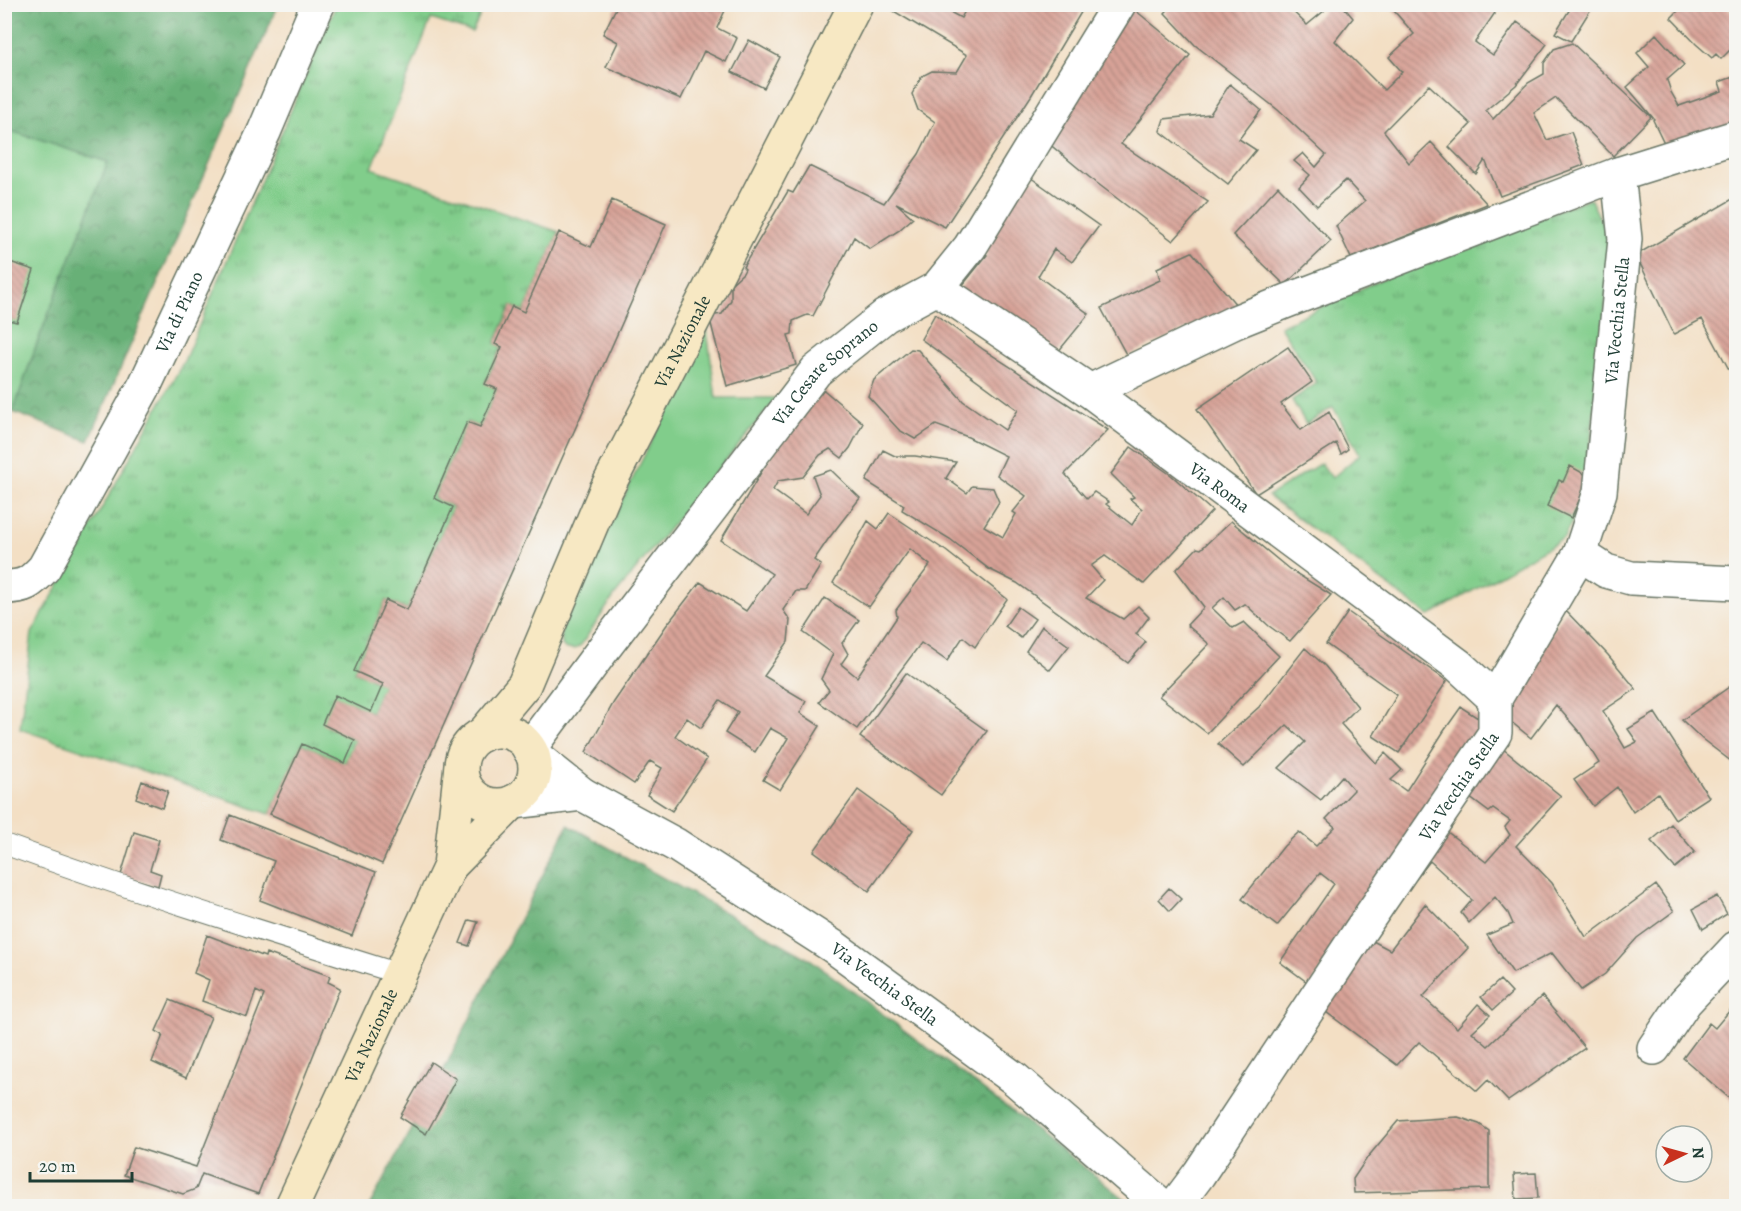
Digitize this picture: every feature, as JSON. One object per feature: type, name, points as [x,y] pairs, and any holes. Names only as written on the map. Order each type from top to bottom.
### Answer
[{"type":"main road","name":"Via Nazionale","points":[[292,1206],[450,867],[461,765],[465,753],[472,742],[482,735],[524,685],[606,490],[856,4]]},
{"type":"main road","name":"Via Nazionale","points":[[450,867],[530,787],[535,765],[529,749],[524,685]]},
{"type":"main road","points":[[482,735],[506,732],[517,737],[529,749]]},
{"type":"main road","points":[[461,765],[462,778],[467,790],[477,799],[495,805],[513,802]]},
{"type":"street","name":"Via di Piano","points":[[4,587],[21,586],[33,580],[44,568],[145,385],[264,132],[318,4]]},
{"type":"street","name":"Via Cesare Soprano","points":[[529,749],[816,371],[885,316],[937,288],[970,247],[1119,4]]},
{"type":"street","points":[[1090,391],[1266,309],[1618,174],[1737,137]]},
{"type":"street","name":"Via Vecchia Stella","points":[[1175,1206],[1199,1174],[1360,931],[1495,734],[1495,699],[1580,554],[1600,492],[1625,239],[1618,174]]},
{"type":"street","name":"Via Roma","points":[[937,288],[1090,391],[1458,664],[1495,699]]},
{"type":"street","points":[[1580,554],[1606,571],[1630,578],[1737,583]]},
{"type":"street","name":"Via Vecchia Stella","points":[[529,749],[582,794],[676,845],[834,948],[1015,1079],[1162,1206]]},
{"type":"street","points":[[513,802],[582,794]]},
{"type":"street","points":[[1654,1048],[1685,1002],[1737,948]]},
{"type":"lane","points":[[4,844],[74,870],[400,974]]},
{"type":"green space","points":[[5,4],[278,5],[89,441],[13,412],[36,346],[108,162],[5,129]]},
{"type":"green space","points":[[336,5],[485,5],[472,32],[431,19],[372,168],[559,232],[524,312],[511,306],[495,343],[502,347],[485,383],[497,389],[480,427],[467,422],[434,498],[453,507],[407,610],[386,600],[354,671],[383,684],[371,712],[335,696],[323,724],[355,740],[345,763],[302,744],[270,814],[20,729],[32,633],[184,361]]},
{"type":"green space","points":[[5,129],[108,162],[36,346],[13,412],[5,409]]},
{"type":"green space","points":[[1590,198],[1612,244],[1585,495],[1564,538],[1429,616],[1268,496],[1321,463],[1332,478],[1360,454],[1333,407],[1306,424],[1292,400],[1317,383],[1280,326],[1397,272]]},
{"type":"green space","points":[[707,330],[716,398],[777,398],[615,595],[581,645],[575,649],[566,649],[562,645],[561,630],[630,484]]},
{"type":"green space","points":[[568,825],[811,960],[1134,1206],[369,1206],[431,1095]]},
{"type":"building","points":[[618,4],[728,4],[717,28],[737,38],[726,62],[704,51],[681,99],[606,67],[618,42],[603,34]]},
{"type":"building","points":[[882,4],[935,4],[961,18],[969,4],[992,6],[992,4],[1086,4],[1031,96],[945,227],[896,203],[913,218],[870,249],[854,237],[813,316],[807,315],[793,321],[792,334],[788,335],[796,365],[727,386],[709,316],[722,314],[731,300],[731,284],[743,273],[745,269],[743,267],[788,191],[793,193],[809,166],[884,203],[919,154],[935,122],[918,110],[912,94],[922,76],[932,71],[957,72],[967,55]]},
{"type":"building","points":[[1173,4],[1285,4],[1307,25],[1324,11],[1318,4],[1345,4],[1343,6],[1353,18],[1335,41],[1384,90],[1402,72],[1389,57],[1414,34],[1388,4],[1501,4],[1475,42],[1493,55],[1517,22],[1547,44],[1516,85],[1486,110],[1493,119],[1528,83],[1544,74],[1544,63],[1554,49],[1572,43],[1651,117],[1613,156],[1556,98],[1534,113],[1547,140],[1571,132],[1584,165],[1500,196],[1485,160],[1476,174],[1449,147],[1471,124],[1429,85],[1384,131],[1409,163],[1431,142],[1487,204],[1351,258],[1336,226],[1365,201],[1346,180],[1317,206],[1299,187],[1310,175],[1294,161],[1303,153],[1316,167],[1326,155],[1278,110],[1195,45],[1165,13]]},
{"type":"building","points":[[1573,4],[1594,4],[1571,41],[1555,33]]},
{"type":"building","points":[[1685,4],[1723,4],[1736,17],[1736,44],[1721,59],[1716,54],[1712,58],[1671,18]]},
{"type":"building","points":[[1130,6],[1190,55],[1121,144],[1208,202],[1173,241],[1041,137]]},
{"type":"building","points":[[1656,34],[1684,65],[1667,80],[1679,106],[1722,91],[1719,82],[1736,76],[1736,128],[1668,151],[1654,119],[1627,87],[1649,67],[1637,53]]},
{"type":"building","points":[[749,40],[780,57],[764,88],[732,72]]},
{"type":"building","points":[[1230,84],[1261,110],[1239,139],[1256,150],[1228,184],[1160,131],[1164,119],[1210,114]]},
{"type":"building","points":[[1027,175],[1099,226],[1072,262],[1054,249],[1038,276],[1089,314],[1053,358],[958,291],[987,255],[982,249]]},
{"type":"building","points":[[1278,186],[1331,241],[1285,285],[1233,235]]},
{"type":"building","points":[[1736,197],[1736,373],[1732,375],[1702,319],[1674,334],[1636,255]]},
{"type":"building","points":[[612,200],[666,224],[382,864],[270,814],[302,744],[345,763],[355,740],[322,724],[335,695],[371,712],[383,684],[354,671],[386,600],[407,610],[453,507],[434,498],[467,422],[480,427],[497,389],[485,384],[502,347],[495,344],[512,306],[524,312],[559,232],[591,247]]},
{"type":"building","points":[[1192,252],[1237,306],[1127,356],[1101,308],[1160,280],[1157,268]]},
{"type":"building","points":[[4,260],[34,270],[17,322],[4,319]]},
{"type":"building","points":[[935,314],[984,350],[1108,430],[1065,474],[1087,499],[1094,492],[1109,502],[1106,504],[1132,525],[1142,509],[1130,499],[1134,497],[1111,474],[1131,447],[1171,475],[1212,511],[1144,584],[1105,556],[1091,566],[1103,580],[1086,598],[1123,619],[1138,606],[1149,617],[1136,634],[1146,642],[1128,663],[1017,583],[989,569],[950,539],[902,510],[904,505],[866,481],[883,450],[895,456],[915,456],[956,462],[946,478],[967,493],[972,486],[993,488],[999,502],[984,526],[1003,537],[1016,514],[1013,512],[1026,496],[997,475],[1006,456],[968,437],[936,425],[915,439],[899,430],[868,396],[874,380],[911,349],[918,350],[963,401],[1005,430],[1018,410],[921,339]]},
{"type":"building","points":[[1288,347],[1312,382],[1281,404],[1301,430],[1329,412],[1348,449],[1341,454],[1336,443],[1256,494],[1197,409]]},
{"type":"building","points":[[819,386],[863,423],[842,458],[830,449],[820,455],[803,477],[778,481],[773,490],[806,514],[820,495],[813,476],[831,470],[860,498],[814,560],[821,565],[805,591],[796,591],[783,610],[790,620],[788,642],[764,676],[806,701],[800,713],[820,726],[780,790],[763,780],[788,738],[770,728],[755,752],[725,733],[738,712],[720,700],[701,728],[687,718],[675,736],[707,759],[672,811],[647,795],[662,768],[650,761],[634,784],[586,752],[614,702],[666,626],[700,582],[746,611],[772,574],[721,540],[769,459]]},
{"type":"building","points":[[1570,466],[1590,477],[1571,518],[1547,506],[1559,480],[1563,482]]},
{"type":"building","points":[[889,513],[946,551],[1007,599],[975,647],[963,637],[947,661],[921,643],[857,729],[819,702],[829,690],[821,679],[833,654],[803,632],[825,598],[859,620],[842,643],[848,654],[841,664],[857,677],[897,617],[896,610],[930,565],[910,549],[869,607],[833,583],[868,521],[878,529]]},
{"type":"building","points":[[1231,521],[1289,569],[1331,595],[1290,641],[1245,604],[1235,610],[1224,597],[1212,608],[1233,628],[1244,622],[1279,656],[1207,733],[1159,696],[1209,644],[1187,625],[1204,607],[1176,570],[1197,548],[1201,549]]},
{"type":"building","points":[[1018,607],[1035,619],[1021,638],[1005,626]]},
{"type":"building","points":[[1566,611],[1608,655],[1636,689],[1603,711],[1625,748],[1637,742],[1628,729],[1655,713],[1709,797],[1675,819],[1658,793],[1633,812],[1617,787],[1593,806],[1574,780],[1599,763],[1581,734],[1556,705],[1531,738],[1499,712]]},
{"type":"building","points":[[1348,612],[1447,681],[1399,753],[1373,736],[1397,695],[1326,644]]},
{"type":"building","points":[[1042,626],[1069,646],[1050,670],[1026,651]]},
{"type":"building","points":[[1305,648],[1325,666],[1358,707],[1341,724],[1376,763],[1385,753],[1402,770],[1391,780],[1406,791],[1461,707],[1481,720],[1482,735],[1311,985],[1280,962],[1334,884],[1320,873],[1277,926],[1242,899],[1284,846],[1299,832],[1316,846],[1335,827],[1326,819],[1354,790],[1342,776],[1321,800],[1279,768],[1305,742],[1287,725],[1244,767],[1218,744],[1259,707]]},
{"type":"building","points":[[906,673],[987,731],[941,795],[860,737]]},
{"type":"building","points":[[1732,685],[1736,689],[1736,765],[1682,720]]},
{"type":"building","points":[[1497,744],[1561,796],[1516,846],[1552,883],[1586,937],[1656,885],[1674,911],[1637,938],[1605,974],[1581,990],[1552,953],[1513,973],[1487,935],[1513,924],[1508,913],[1495,897],[1469,923],[1461,913],[1472,900],[1430,861],[1416,879],[1408,871],[1441,827],[1486,862],[1510,835],[1505,827],[1510,821],[1493,809],[1489,812],[1461,791]]},
{"type":"building","points":[[142,781],[168,791],[162,808],[136,798]]},
{"type":"building","points":[[858,790],[913,830],[869,891],[814,851]]},
{"type":"building","points":[[230,815],[376,872],[352,936],[260,900],[274,861],[221,840]]},
{"type":"building","points":[[1671,824],[1695,852],[1675,868],[1651,841]]},
{"type":"building","points":[[134,832],[159,840],[150,870],[161,874],[158,886],[121,875]]},
{"type":"building","points":[[1169,888],[1181,899],[1170,911],[1159,899]]},
{"type":"building","points":[[1717,896],[1727,914],[1703,929],[1693,909]]},
{"type":"building","points":[[1425,904],[1468,948],[1423,997],[1457,1028],[1478,1004],[1490,1015],[1472,1032],[1488,1046],[1542,996],[1585,1048],[1508,1101],[1488,1080],[1477,1091],[1419,1042],[1397,1065],[1318,1006],[1371,940],[1390,950]]},
{"type":"building","points":[[469,920],[478,922],[469,946],[460,943]]},
{"type":"building","points":[[207,935],[265,957],[266,953],[330,976],[328,982],[340,988],[258,1194],[202,1174],[196,1189],[183,1194],[124,1175],[134,1147],[196,1167],[264,995],[256,991],[247,1017],[202,1001],[209,980],[194,973]]},
{"type":"building","points":[[1500,980],[1512,993],[1493,1010],[1481,997]]},
{"type":"building","points":[[170,1000],[211,1017],[186,1078],[152,1062],[163,1035],[156,1031]]},
{"type":"building","points":[[1736,1003],[1736,1104],[1683,1058],[1709,1023],[1715,1028]]},
{"type":"building","points":[[431,1062],[456,1079],[426,1134],[400,1117]]},
{"type":"building","points":[[1458,1117],[1479,1124],[1489,1131],[1489,1189],[1354,1193],[1353,1179],[1367,1158],[1398,1121]]},
{"type":"building","points":[[1536,1173],[1538,1198],[1516,1199],[1514,1174]]}]
